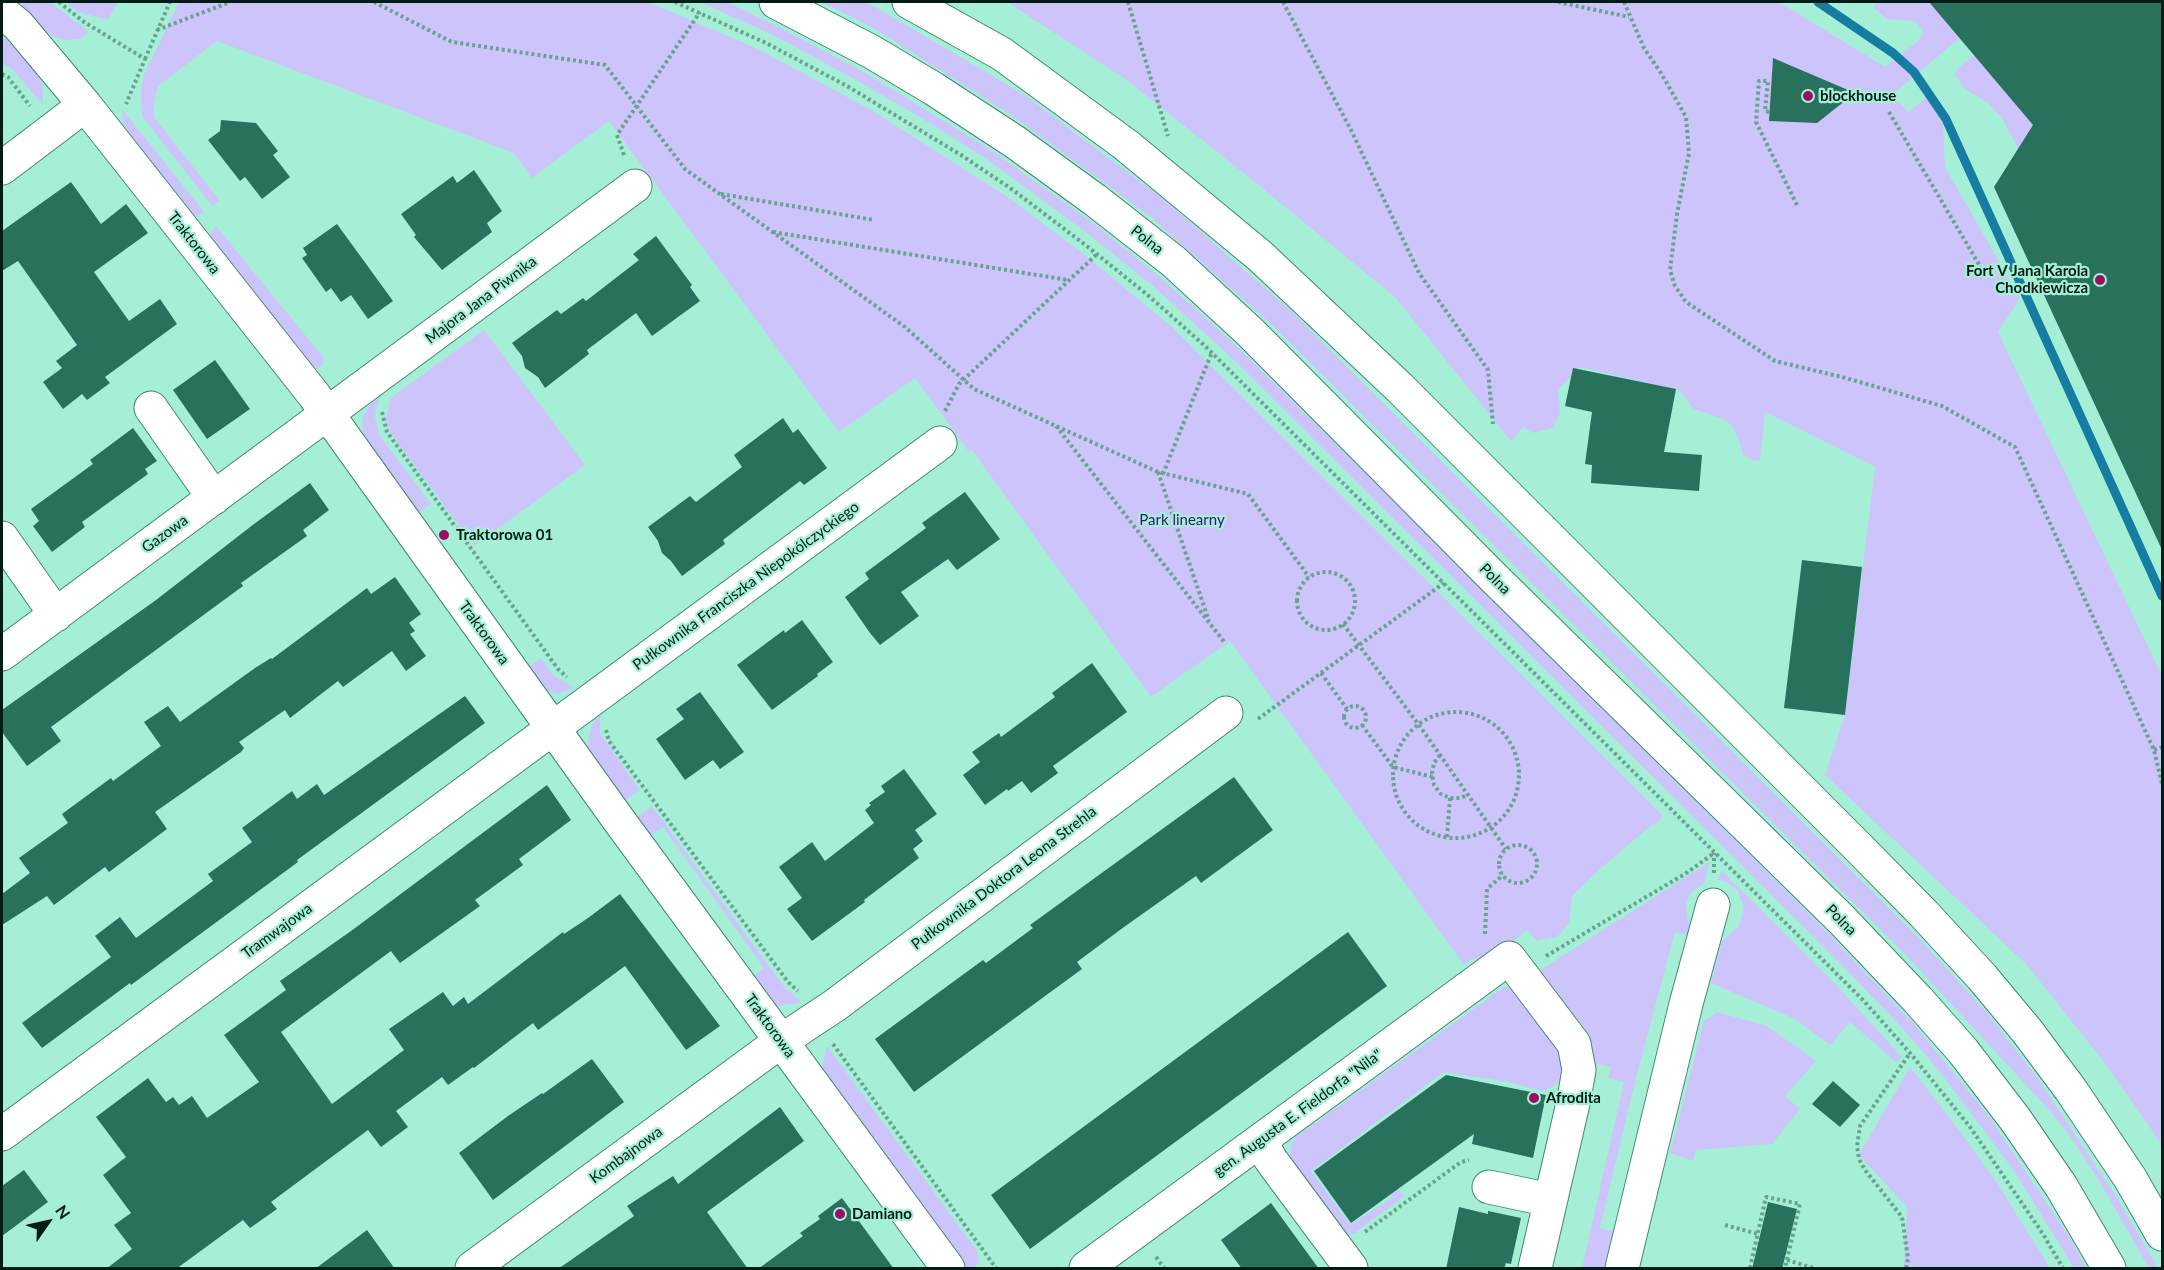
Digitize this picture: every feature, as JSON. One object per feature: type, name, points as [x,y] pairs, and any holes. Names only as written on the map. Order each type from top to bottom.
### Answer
[{"type":"street","name":"Polna","points":[[776,2],[872,52],[934,88],[1015,142],[1173,261],[1251,333],[1492,576],[1842,920],[1918,1000],[1963,1051],[2015,1119],[2061,1186],[2109,1269]]},
{"type":"street","points":[[909,2],[1002,54],[1126,145],[1260,256],[1400,388],[1924,914],[2002,1000],[2071,1090],[2130,1178],[2163,1234]]},
{"type":"street","name":"Traktorowa","points":[[2,12],[18,25],[85,105],[329,414],[423,550],[948,1269]]},
{"type":"street","points":[[2,168],[85,105]]},
{"type":"street","name":"Majora Jana Piwnika","points":[[329,414],[635,186]]},
{"type":"street","points":[[151,408],[214,498]]},
{"type":"street","name":"Gazowa","points":[[2,654],[329,414]]},
{"type":"street","name":"Pułkownika Franciszka Niepokólczyckiego","points":[[553,728],[940,443]]},
{"type":"street","points":[[2,538],[56,615]]},
{"type":"street","name":"Pułkownika Doktora Leona Strehla","points":[[781,1041],[834,1006],[1241,716]]},
{"type":"street","name":"Tramwajowa","points":[[2,1134],[553,728]]},
{"type":"street","points":[[1622,1269],[1686,1004],[1713,905]]},
{"type":"street","points":[[1505,958],[1574,1044],[1578,1070],[1574,1100],[1535,1269]]},
{"type":"street","name":"gen. Augusta E. Fieldorfa \"Nila\"","points":[[1086,1269],[1505,958]]},
{"type":"street","name":"Kombajnowa","points":[[472,1269],[781,1041]]},
{"type":"street","points":[[1260,1141],[1271,1160],[1345,1260]]},
{"type":"street","points":[[1484,1173],[1550,1200]]},
{"type":"path","points":[[59,2],[84,22],[145,59]]},
{"type":"path","points":[[126,105],[170,2]]},
{"type":"path","points":[[157,30],[230,2]]},
{"type":"path","points":[[374,2],[452,42],[605,64],[685,169],[905,327],[974,389],[1161,473],[1248,494],[1309,577]]},
{"type":"path","points":[[675,2],[766,43],[904,120],[1013,190],[1150,297],[1212,352],[1863,1000],[1970,1127],[2043,1234],[2063,1269]]},
{"type":"path","points":[[1128,2],[1183,192]]},
{"type":"path","points":[[1283,2],[1351,130],[1419,273],[1488,370],[1493,424]]},
{"type":"path","points":[[1558,2],[1630,17]]},
{"type":"path","points":[[1624,2],[1644,48],[1686,117],[1689,153],[1677,214],[1670,270],[1675,286],[1686,302],[1775,361],[1846,378],[1942,406],[2014,447],[2154,750],[2163,784]]},
{"type":"path","points":[[635,186],[617,135],[700,12]]},
{"type":"path","points":[[2,74],[8,77],[50,132]]},
{"type":"path","points":[[1770,112],[1765,111],[1768,81],[1759,81],[1756,122],[1797,205]]},
{"type":"path","points":[[1889,112],[1984,273],[1995,272]]},
{"type":"path","points":[[720,194],[874,220]]},
{"type":"path","points":[[772,231],[1068,280]]},
{"type":"path","points":[[940,443],[939,423],[959,384],[1097,254]]},
{"type":"path","points":[[1210,624],[1161,473],[1212,352]]},
{"type":"path","points":[[382,410],[387,432],[558,669],[576,681]]},
{"type":"path","points":[[1056,426],[1225,643]]},
{"type":"path","points":[[1326,571],[1343,577],[1350,584],[1355,601],[1349,618],[1342,624],[1325,630],[1309,624],[1302,617],[1297,600],[1302,583],[1309,577],[1326,571]]},
{"type":"path","points":[[1241,716],[1321,673],[1444,583]]},
{"type":"path","points":[[1342,624],[1419,724],[1506,849]]},
{"type":"path","points":[[1321,673],[1347,709]]},
{"type":"path","points":[[1357,706],[1363,709],[1366,715],[1362,725],[1356,728],[1348,726],[1344,716],[1347,709],[1357,706]]},
{"type":"path","points":[[1446,712],[1467,712],[1488,719],[1504,733],[1515,750],[1520,770],[1518,791],[1509,810],[1491,828],[1477,835],[1457,838],[1436,835],[1418,826],[1404,811],[1395,791],[1393,767],[1398,749],[1409,732],[1419,724],[1426,718],[1446,712]]},
{"type":"path","points":[[605,725],[609,741],[788,982],[805,994]]},
{"type":"path","points":[[1362,725],[1393,767],[1433,777]]},
{"type":"path","points":[[2154,750],[2163,747]]},
{"type":"path","points":[[1440,755],[1434,763],[1434,785],[1441,794],[1450,798],[1468,795]]},
{"type":"path","points":[[1447,837],[1450,798]]},
{"type":"path","points":[[1518,845],[1525,846],[1535,854],[1537,867],[1526,882],[1513,883],[1503,875],[1499,864],[1506,849],[1518,845]]},
{"type":"path","points":[[1503,875],[1487,889],[1505,958],[1685,874],[1714,853]]},
{"type":"path","points":[[832,1041],[993,1267]]},
{"type":"path","points":[[1906,1269],[1908,1259],[1902,1217],[1865,1170],[1859,1159],[1857,1146],[1860,1126],[1910,1053]]},
{"type":"path","points":[[1345,1260],[1461,1162],[1484,1173]]},
{"type":"path","points":[[1750,1269],[1766,1197],[1800,1204],[1785,1269]]},
{"type":"path","points":[[1725,1225],[1758,1234]]},
{"type":"path","points":[[1786,1260],[1813,1269]]},
{"type":"green space","points":[[19,2],[50,2],[89,32],[79,39],[67,40],[55,37],[42,28]]},
{"type":"green space","points":[[65,2],[118,2],[108,20],[78,12]]},
{"type":"green space","name":"Park linearny","points":[[179,2],[648,2],[756,48],[873,111],[1009,198],[1086,256],[1172,327],[1663,816],[1601,868],[1572,896],[1569,923],[1558,936],[1537,941],[1527,930],[1497,955],[1480,965],[1475,958],[1464,965],[1230,641],[1151,697],[972,450],[969,452],[915,378],[839,432],[609,121],[532,178],[514,153],[217,41],[158,86],[154,102],[154,117],[220,201],[212,206],[142,116],[143,77]]},
{"type":"green space","points":[[700,2],[727,2],[777,26],[862,71],[991,150],[1089,220],[1160,277],[1242,351],[1825,930],[1913,1023],[1988,1115],[2068,1235],[2086,1268],[2074,1268],[2015,1172],[1937,1068],[1905,1031],[1843,966],[1234,360],[1154,287],[1082,229],[985,158],[856,80],[773,35]]},
{"type":"green space","points":[[821,2],[867,2],[1023,94],[1161,197],[1290,310],[1918,937],[1985,1011],[2037,1077],[2116,1196],[2158,1268],[2149,1268],[2098,1179],[2070,1136],[2050,1111],[1905,954],[1273,326],[1151,217],[1011,115],[875,29]]},
{"type":"green space","points":[[1007,2],[1779,2],[1885,67],[1918,41],[1924,32],[1915,21],[1887,19],[1874,8],[1875,2],[2162,2],[2162,407],[2102,388],[2080,372],[1994,187],[2018,148],[2002,118],[1988,103],[1965,89],[1955,75],[1958,68],[1976,54],[1961,37],[1892,95],[1908,112],[1927,98],[1943,123],[1945,167],[2020,298],[1998,332],[2162,676],[2162,1145],[2104,1062],[2026,964],[1825,775],[1845,715],[1875,467],[1765,412],[1760,460],[1754,461],[1743,455],[1732,426],[1724,419],[1693,409],[1678,390],[1580,367],[1558,390],[1560,413],[1553,428],[1532,433],[1524,427],[1511,441],[1395,297],[1128,81]]},
{"type":"green space","points":[[2,35],[42,78],[43,105],[12,69],[2,63]]},
{"type":"green space","points":[[121,108],[205,213],[193,217],[126,134]]},
{"type":"green space","points":[[216,226],[324,358],[323,364],[315,370],[211,241],[211,232]]},
{"type":"green space","points":[[484,330],[585,465],[474,546],[393,436],[387,427],[386,420],[390,400],[396,394]]},
{"type":"green space","points":[[381,396],[375,418],[380,436],[431,504],[416,515],[364,438],[362,426],[364,414],[370,405]]},
{"type":"green space","points":[[541,658],[554,676],[575,688],[557,694],[542,688],[526,669]]},
{"type":"green space","points":[[600,715],[600,733],[640,790],[623,802],[592,758],[588,747],[592,725]]},
{"type":"green space","points":[[652,806],[785,988],[802,1002],[771,1007],[751,977],[764,968],[663,827],[648,837],[634,819]]},
{"type":"green space","points":[[1709,862],[1705,882],[1690,894],[1686,903],[1688,921],[1698,938],[1675,932],[1637,1074],[1600,1228],[1619,1233],[1616,1254],[1604,1268],[1582,1268],[1624,1082],[1608,1078],[1611,1067],[1592,1063],[1536,973]]},
{"type":"green space","points":[[1721,870],[1838,987],[1902,1057],[1896,1062],[1850,1022],[1830,1045],[1795,1019],[1711,983],[1722,941],[1739,926],[1744,908],[1738,891],[1725,881],[1718,880]]},
{"type":"green space","points":[[1504,987],[1518,989],[1560,1046],[1563,1078],[1551,1088],[1542,1091],[1508,1082],[1444,1072],[1311,1171],[1350,1225],[1393,1197],[1390,1193],[1397,1188],[1404,1196],[1355,1233],[1348,1235],[1343,1233],[1294,1168],[1290,1158],[1290,1147],[1296,1137]]},
{"type":"green space","points":[[1717,1012],[1767,1026],[1816,1061],[1785,1096],[1800,1109],[1772,1144],[1696,1150],[1693,1161],[1670,1153],[1704,1021]]},
{"type":"green space","points":[[827,1046],[977,1251],[979,1261],[975,1268],[964,1268],[820,1074]]},
{"type":"green space","points":[[1910,1067],[2001,1189],[2050,1268],[1904,1268],[1907,1207],[1859,1155]]},
{"type":"building","name":"Fort V Jana Karola Chodkiewicza","points":[[1929,2],[2163,2],[2163,552],[1994,187],[2033,125]]},
{"type":"building","name":"blockhouse","points":[[1773,58],[1855,93],[1817,123],[1769,121]]},
{"type":"building","points":[[221,120],[256,123],[278,151],[273,155],[290,177],[262,199],[245,177],[240,181],[208,140],[220,131]]},
{"type":"building","points":[[474,170],[502,211],[487,223],[492,232],[442,270],[414,237],[416,235],[401,214],[453,176],[457,183]]},
{"type":"building","points":[[71,182],[101,224],[126,204],[148,233],[94,272],[129,321],[160,299],[177,324],[105,377],[110,383],[87,400],[82,394],[63,409],[43,382],[62,368],[56,361],[77,345],[18,261],[2,271],[2,231]]},
{"type":"building","points":[[337,224],[393,301],[368,319],[351,295],[341,302],[331,288],[326,292],[302,258],[307,255],[303,248]]},
{"type":"building","points":[[656,236],[692,285],[690,287],[700,301],[652,336],[636,313],[587,350],[589,354],[545,388],[538,377],[525,368],[522,356],[512,343],[557,310],[561,314],[583,298],[586,301],[639,260],[633,254]]},
{"type":"building","points":[[215,360],[250,409],[207,439],[173,390]]},
{"type":"building","points":[[1573,368],[1676,389],[1664,452],[1702,455],[1699,491],[1591,483],[1592,465],[1585,464],[1592,412],[1565,406]]},
{"type":"building","points":[[783,418],[793,433],[798,429],[827,468],[804,485],[800,481],[723,540],[725,544],[682,576],[662,553],[658,541],[648,527],[690,496],[696,502],[742,467],[734,455]]},
{"type":"building","points":[[133,428],[157,461],[145,469],[148,474],[82,522],[85,527],[52,552],[33,526],[39,521],[31,509],[93,464],[90,460]]},
{"type":"building","points":[[310,483],[329,510],[303,530],[307,536],[241,583],[243,586],[51,727],[61,741],[27,766],[2,732],[2,710],[156,600]]},
{"type":"building","points":[[965,492],[1000,539],[957,570],[948,559],[901,592],[919,616],[880,645],[845,597],[869,579],[865,573],[926,528],[922,523]]},
{"type":"building","points":[[1802,560],[1862,567],[1845,715],[1784,708]]},
{"type":"building","points":[[395,577],[421,614],[409,623],[415,631],[410,634],[426,656],[406,671],[392,651],[343,687],[338,681],[290,718],[285,710],[239,742],[244,748],[241,752],[155,812],[167,829],[109,872],[105,867],[54,905],[47,896],[2,925],[2,894],[30,873],[19,858],[68,823],[62,814],[111,778],[113,781],[161,746],[144,722],[168,706],[180,722],[255,668],[272,659],[367,588],[371,594]]},
{"type":"building","points":[[802,620],[833,662],[772,710],[737,665],[784,630],[785,633]]},
{"type":"building","points":[[1092,663],[1127,712],[1053,766],[1058,773],[1031,793],[1022,781],[985,805],[963,775],[980,762],[972,752],[999,733],[1001,737],[1055,697],[1052,693]]},
{"type":"building","points":[[700,692],[744,752],[720,769],[713,760],[685,780],[656,739],[684,719],[676,709]]},
{"type":"building","points":[[465,696],[485,723],[297,860],[298,862],[42,1048],[22,1023],[111,957],[95,936],[120,917],[136,938],[213,881],[208,874],[252,842],[242,828],[292,791],[297,799],[317,784],[324,795]]},
{"type":"building","points":[[904,769],[937,814],[915,830],[923,841],[913,849],[919,858],[812,941],[787,909],[802,898],[779,867],[812,842],[825,861],[874,823],[865,810],[871,805],[869,803],[885,792],[881,786]]},
{"type":"building","points":[[1234,777],[1273,830],[1201,883],[1196,876],[1124,927],[1077,962],[1082,969],[914,1092],[875,1039],[983,960],[986,963],[1033,928],[1030,925]]},
{"type":"building","points":[[547,785],[571,820],[519,859],[523,865],[475,900],[480,906],[400,963],[391,951],[281,1032],[332,1104],[404,1050],[389,1029],[443,992],[453,1006],[464,997],[468,1004],[563,932],[564,934],[620,894],[720,1026],[686,1050],[625,966],[538,1030],[533,1023],[448,1085],[442,1077],[396,1111],[408,1127],[381,1147],[368,1130],[271,1202],[277,1209],[250,1228],[243,1220],[176,1269],[106,1269],[132,1249],[114,1225],[131,1213],[103,1175],[126,1157],[96,1117],[148,1078],[166,1102],[173,1097],[179,1105],[192,1096],[207,1118],[259,1082],[224,1035],[286,990],[280,981]]},
{"type":"building","points":[[1348,932],[1387,986],[1030,1249],[991,1195]]},
{"type":"building","points":[[592,1059],[624,1102],[493,1200],[459,1153],[508,1116]]},
{"type":"building","points":[[1446,1075],[1546,1095],[1533,1158],[1472,1144],[1474,1134],[1351,1223],[1314,1171]]},
{"type":"building","points":[[1833,1081],[1860,1105],[1840,1127],[1812,1104]]},
{"type":"building","points":[[780,1107],[804,1141],[707,1212],[748,1269],[558,1269],[634,1216],[627,1206],[673,1176],[678,1184]]},
{"type":"building","points":[[24,1170],[48,1202],[2,1236],[2,1186]]},
{"type":"building","points":[[842,1198],[894,1269],[758,1269],[803,1236],[800,1233],[820,1219],[818,1216]]},
{"type":"building","points":[[1768,1202],[1797,1209],[1782,1269],[1752,1269]]},
{"type":"building","points":[[1271,1203],[1319,1269],[1242,1269],[1221,1240]]},
{"type":"building","points":[[1459,1207],[1488,1214],[1488,1211],[1521,1218],[1511,1264],[1506,1263],[1504,1269],[1446,1269]]},
{"type":"building","points":[[367,1230],[395,1269],[315,1269]]},
{"type":"waterway","points":[[1818,2],[1893,53],[1914,72],[1946,119],[2162,596]]},
{"type":"place","name":"blockhouse","points":[[1808,96]]},
{"type":"place","name":"Fort V Jana Karola Chodkiewicza","points":[[2100,280]]},
{"type":"place","name":"Traktorowa 01","points":[[444,535]]},
{"type":"place","name":"Afrodita","points":[[1534,1098]]},
{"type":"place","name":"Damiano","points":[[840,1214]]}]
